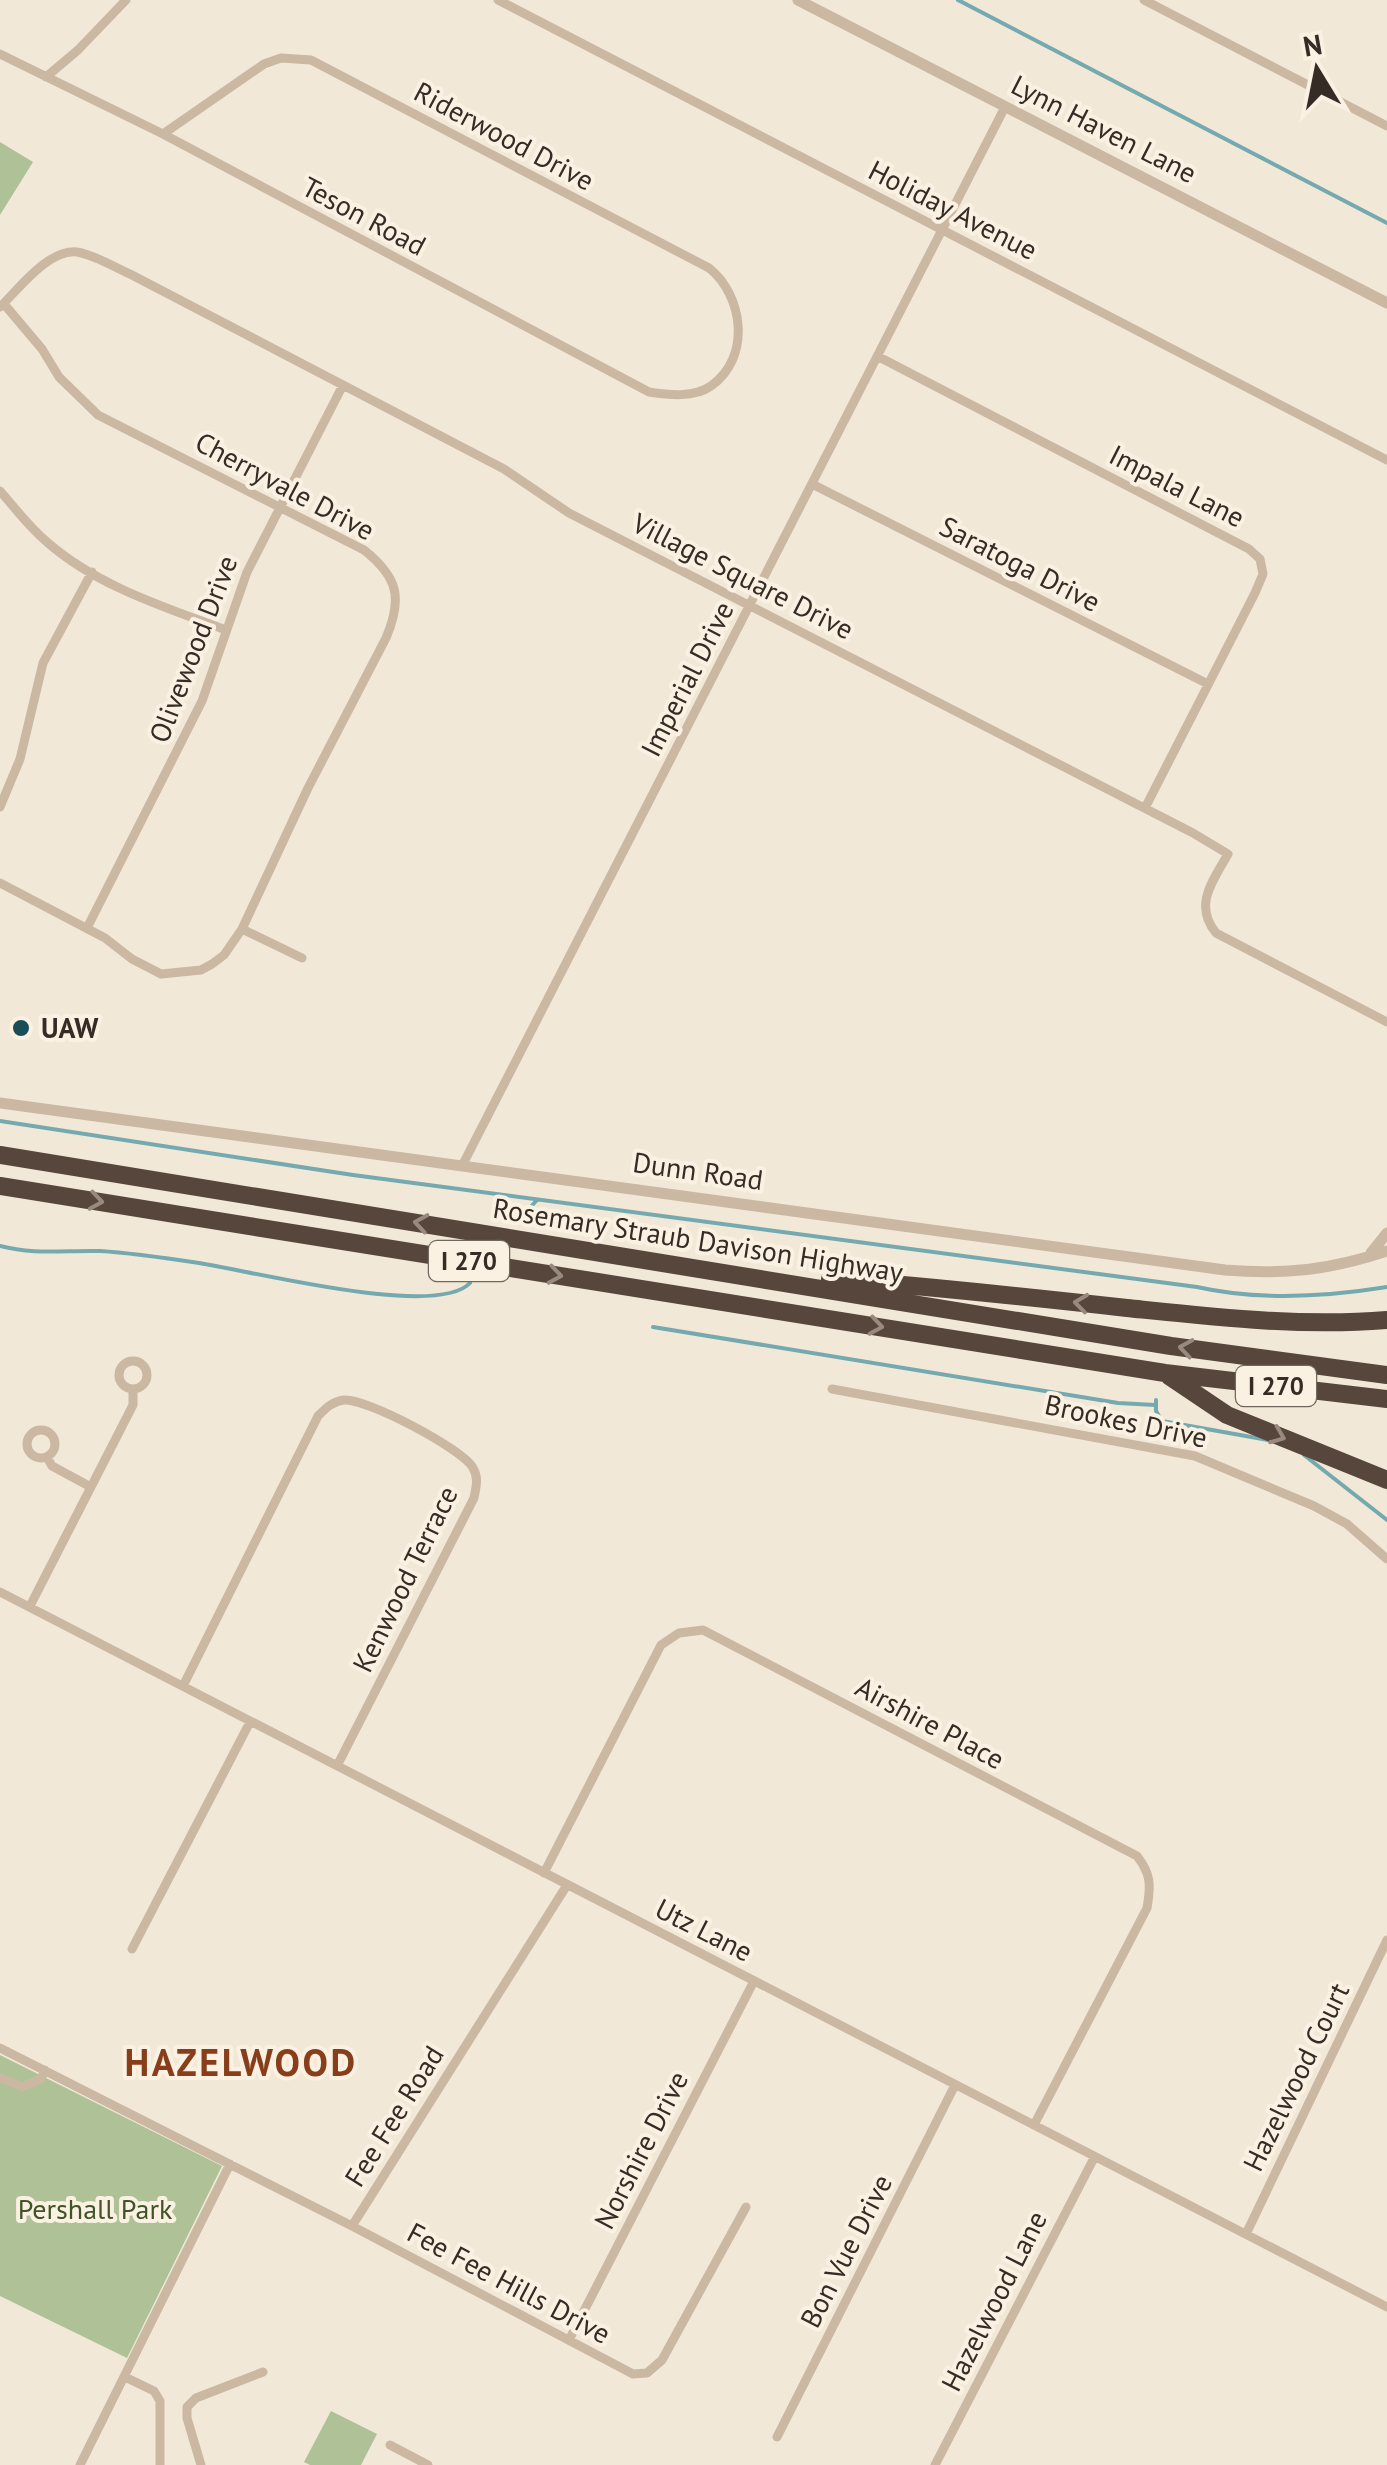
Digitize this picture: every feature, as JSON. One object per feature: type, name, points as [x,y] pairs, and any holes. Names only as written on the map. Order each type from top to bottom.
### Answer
[{"type":"highway","name":"Rosemary Straub Davison Highway","points":[[0,1155],[1171,1346],[1387,1375]]},
{"type":"highway","name":"Rosemary Straub Davison Highway","points":[[0,1186],[1164,1373],[1387,1399]]},
{"type":"highway","points":[[724,1271],[928,1286],[1229,1318],[1332,1324],[1387,1320]]},
{"type":"highway","points":[[1164,1373],[1227,1415],[1387,1480]]},
{"type":"street","points":[[46,77],[126,0]]},
{"type":"street","name":"Holiday Avenue","points":[[498,0],[1387,460]]},
{"type":"street","name":"Lynn Haven Lane","points":[[798,0],[1387,303]]},
{"type":"street","points":[[1144,0],[1387,126]]},
{"type":"street","name":"Teson Road","points":[[0,54],[162,134],[634,385],[670,395],[711,386]]},
{"type":"street","name":"Riderwood Drive","points":[[162,134],[264,64],[281,58],[311,60],[691,257],[724,280],[738,314],[738,334],[733,356],[711,386]]},
{"type":"street","name":"Imperial Drive","points":[[463,1164],[1005,107]]},
{"type":"street","name":"Village Square Drive","points":[[2,305],[54,258],[76,252],[130,274],[504,469],[569,513],[1228,854],[1204,901],[1208,923],[1216,933],[1387,1022]]},
{"type":"street","name":"Cherryvale Drive","points":[[0,883],[87,928],[161,974],[201,970],[224,955],[242,929],[308,788],[386,638],[396,600],[388,570],[364,550],[98,414],[60,377],[42,348],[2,305]]},
{"type":"street","name":"Impala Lane","points":[[879,357],[1249,549],[1260,559],[1262,574],[1255,593],[1145,808]]},
{"type":"street","name":"Olivewood Drive","points":[[87,928],[202,701],[258,546],[282,508],[342,387]]},
{"type":"street","name":"Saratoga Drive","points":[[812,484],[1208,684]]},
{"type":"street","points":[[0,490],[48,542],[92,572],[138,597],[226,630]]},
{"type":"street","points":[[0,807],[12,784],[44,662],[92,572]]},
{"type":"street","points":[[242,929],[302,958]]},
{"type":"street","name":"Dunn Road","points":[[0,1103],[1225,1270],[1299,1272],[1331,1268],[1387,1251]]},
{"type":"street","points":[[1366,1258],[1387,1234]]},
{"type":"street","points":[[30,1606],[132,1405],[133,1389]]},
{"type":"street","name":"Brookes Drive","points":[[832,1389],[1196,1456],[1324,1511],[1347,1524],[1387,1559]]},
{"type":"street","name":"Kenwood Terrace","points":[[183,1686],[318,1416],[330,1405],[344,1400],[363,1402],[464,1456],[478,1480],[474,1498],[338,1764]]},
{"type":"street","points":[[47,1457],[52,1466],[89,1486]]},
{"type":"street","name":"Utz Lane","points":[[0,1592],[1387,2307]]},
{"type":"street","name":"Airshire Place","points":[[544,1873],[661,1645],[678,1633],[703,1630],[1137,1856],[1147,1868],[1151,1884],[1147,1908],[1034,2125]]},
{"type":"street","points":[[132,1949],[250,1722]]},
{"type":"street","name":"Fee Fee Road","points":[[230,2164],[352,2226],[568,1884]]},
{"type":"street","name":"Hazelwood Court","points":[[1246,2234],[1387,1940]]},
{"type":"street","name":"Norshire Drive","points":[[569,2340],[754,1980]]},
{"type":"street","points":[[0,2048],[230,2164],[80,2465]]},
{"type":"street","points":[[0,2078],[22,2086],[40,2079],[46,2070]]},
{"type":"street","name":"Bon Vue Drive","points":[[777,2437],[956,2085]]},
{"type":"street","name":"Hazelwood Lane","points":[[935,2465],[1094,2158]]},
{"type":"street","name":"Fee Fee Hills Drive","points":[[352,2226],[633,2374],[647,2374],[662,2360],[746,2208]]},
{"type":"street","points":[[201,2465],[187,2407],[196,2398],[263,2372]]},
{"type":"street","points":[[125,2377],[154,2391],[160,2401],[160,2465]]},
{"type":"street","points":[[390,2446],[428,2465]]},
{"type":"green space","points":[[0,142],[33,162],[0,215]]},
{"type":"green space","name":"Pershall Park","points":[[0,2055],[222,2166],[127,2358],[0,2296]]},
{"type":"green space","points":[[331,2411],[377,2434],[361,2465],[304,2462]]},
{"type":"waterway","points":[[958,0],[1387,223]]},
{"type":"waterway","points":[[0,1121],[353,1175],[1244,1294],[1316,1295],[1387,1287]]},
{"type":"waterway","points":[[527,1211],[537,1200]]},
{"type":"waterway","points":[[0,1246],[150,1256],[383,1295],[451,1293],[470,1283]]},
{"type":"waterway","points":[[653,1327],[1118,1403],[1155,1405]]},
{"type":"waterway","points":[[1156,1400],[1156,1411],[1162,1421],[1268,1440]]},
{"type":"waterway","points":[[1304,1455],[1387,1520]]},
{"type":"place","name":"UAW","points":[[21,1028]]},
{"type":"district","name":"HAZELWOOD","points":[[241,2063]]}]
